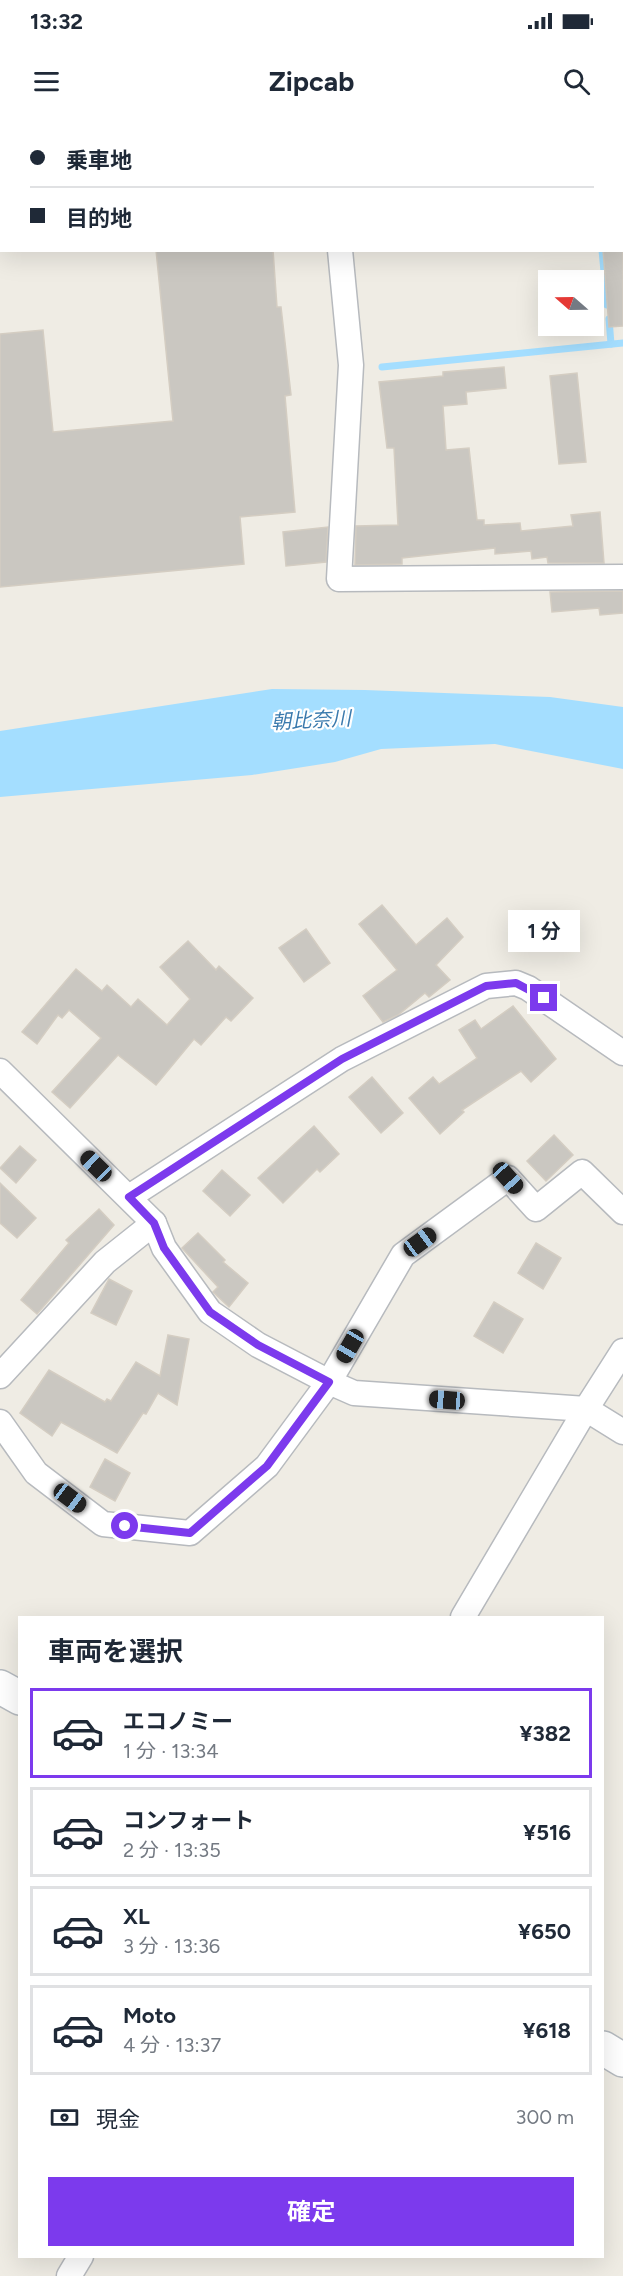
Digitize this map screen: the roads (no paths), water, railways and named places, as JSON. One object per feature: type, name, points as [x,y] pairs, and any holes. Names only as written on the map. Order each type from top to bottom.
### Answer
[{"type":"street","points":[[340,252],[351,365],[339,579],[623,577]]},
{"type":"street","points":[[129,1197],[342,1059],[486,986],[516,983],[528,988],[623,1053]]},
{"type":"street","points":[[0,1071],[154,1223],[164,1248],[210,1312],[258,1345],[354,1394],[586,1409],[623,1432]]},
{"type":"street","points":[[0,1422],[36,1473],[103,1524],[190,1533],[267,1466],[329,1382],[403,1255],[508,1178],[536,1209],[582,1172],[623,1212]]},
{"type":"street","points":[[0,1376],[105,1262],[154,1223]]},
{"type":"street","points":[[463,1616],[623,1351]]},
{"type":"street","points":[[0,1687],[18,1697]]},
{"type":"street","points":[[604,2049],[623,2060]]},
{"type":"street","points":[[69,2276],[80,2258]]},
{"type":"water","name":"朝比奈川","points":[[272,689],[550,697],[623,707],[623,769],[495,744],[381,749],[335,762],[252,775],[0,797],[0,731]]},
{"type":"waterway","points":[[602,252],[607,305]]},
{"type":"waterway","points":[[609,319],[611,344]]},
{"type":"waterway","points":[[382,367],[623,343]]}]
